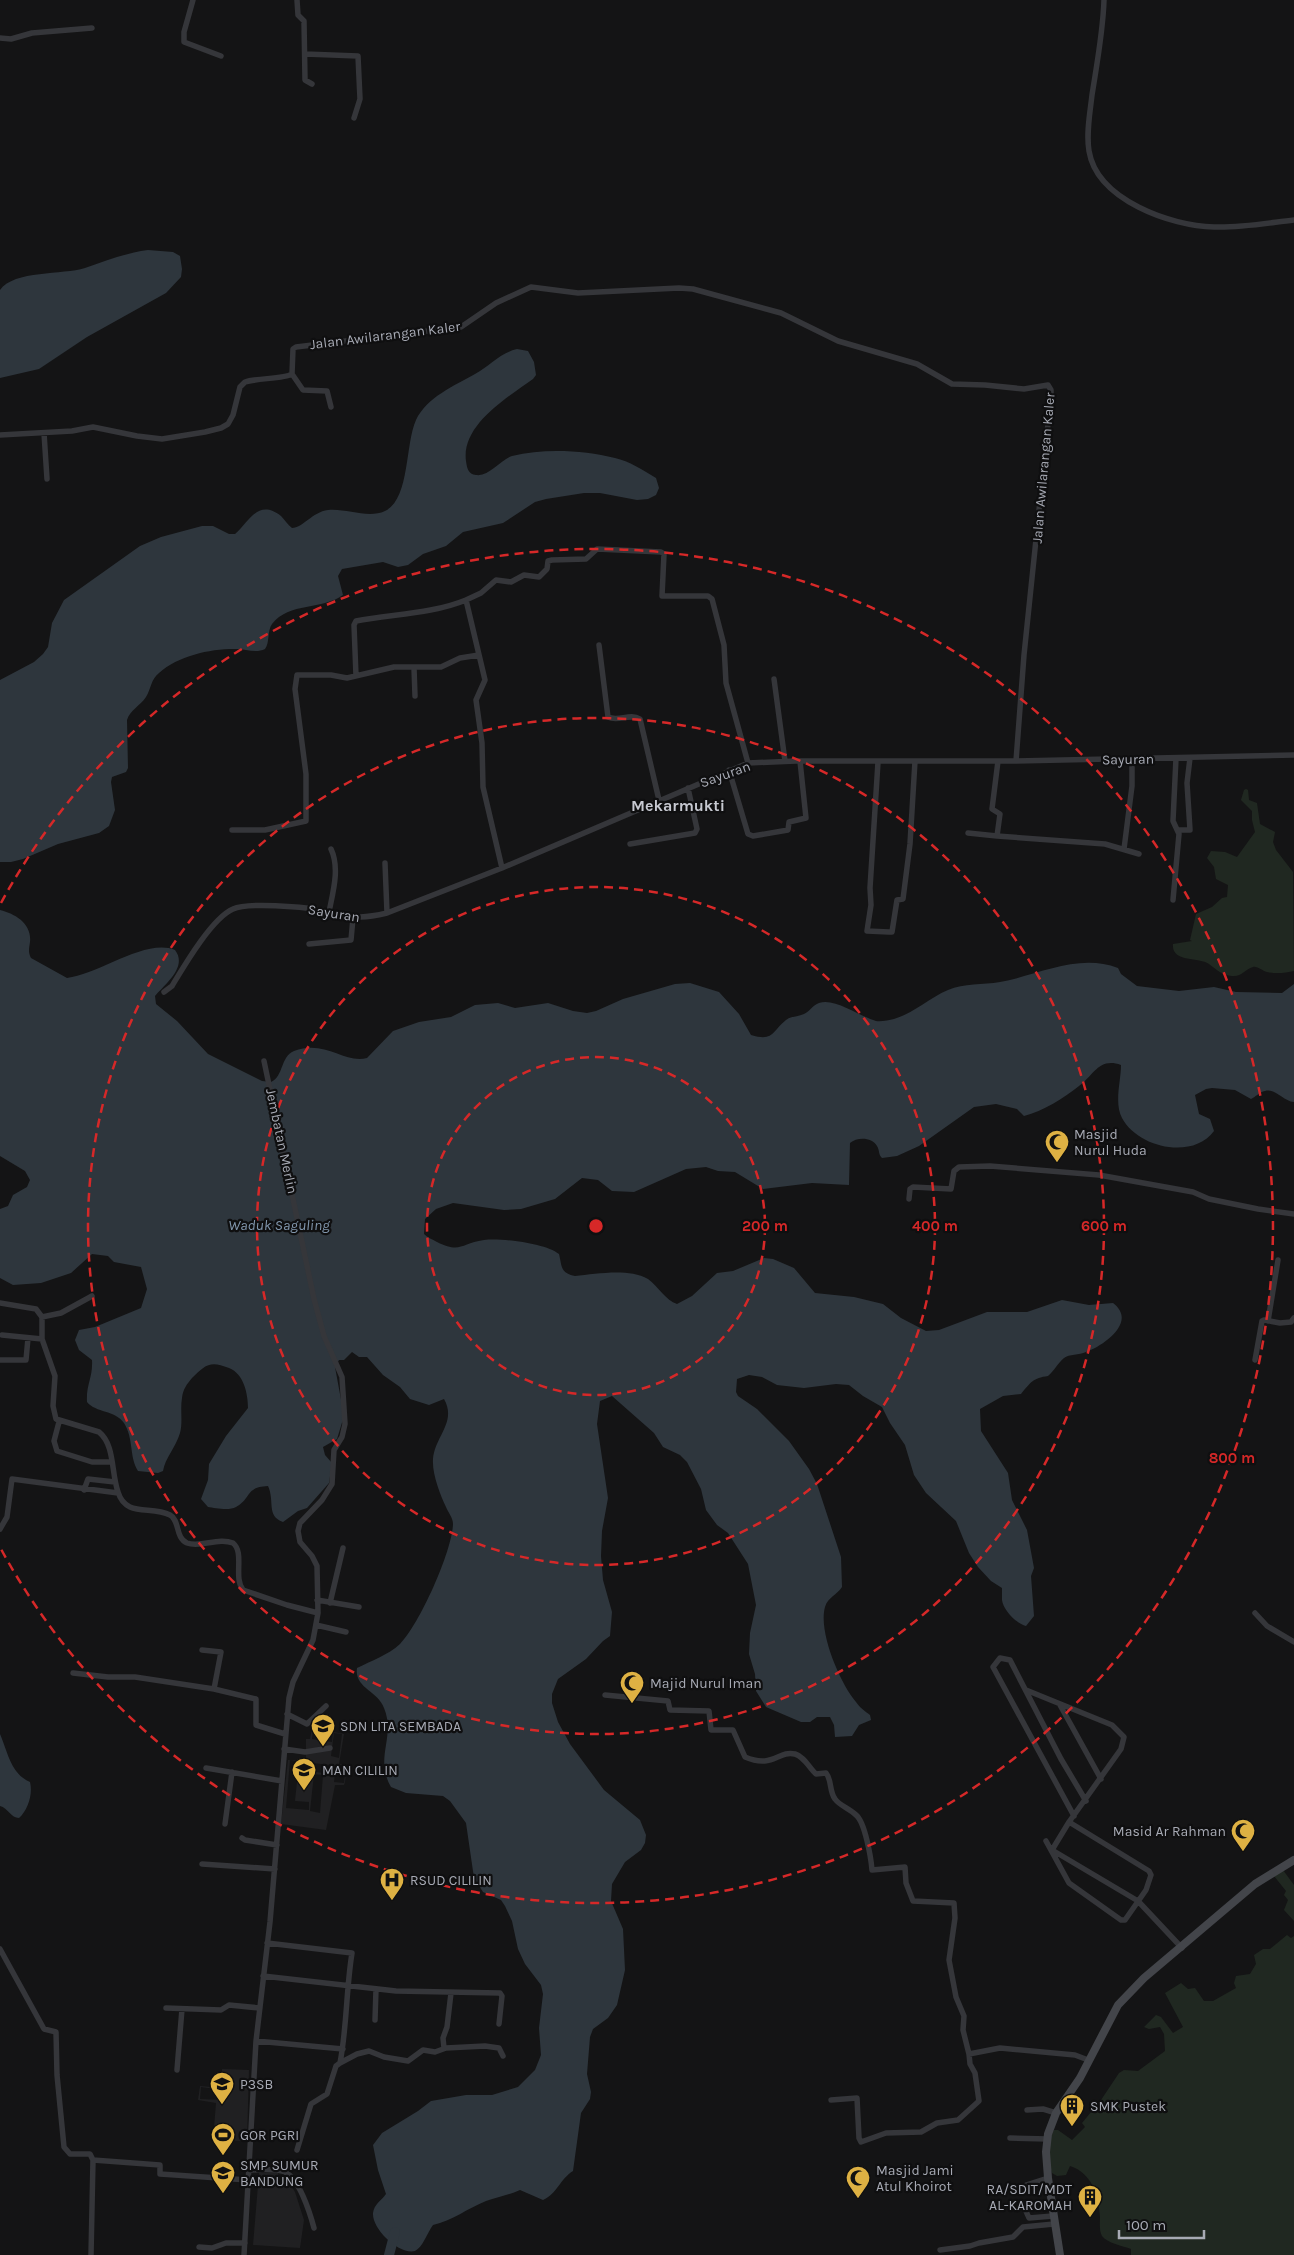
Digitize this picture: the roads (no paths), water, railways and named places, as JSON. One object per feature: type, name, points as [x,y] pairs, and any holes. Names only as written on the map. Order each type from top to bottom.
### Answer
[{"type":"main road","points":[[1060,2255],[1048,2178],[1048,2138],[1056,2113],[1080,2078],[1121,2001],[1144,1978],[1182,1948],[1254,1884],[1294,1860]]},
{"type":"street","points":[[192,0],[184,32],[184,42],[221,56]]},
{"type":"street","points":[[297,0],[298,15],[304,22],[305,80],[312,84]]},
{"type":"street","points":[[1104,0],[1088,131],[1091,159],[1103,180],[1135,206],[1175,220],[1205,227],[1294,220]]},
{"type":"street","points":[[0,38],[10,39],[32,34],[92,28]]},
{"type":"street","points":[[305,54],[358,56],[360,99],[354,118]]},
{"type":"street","name":"Jalan Awilarangan Kaler","points":[[292,374],[293,349],[296,347],[461,327],[496,303],[531,287],[578,293],[679,288],[694,290],[781,313],[838,341],[917,364],[952,384],[1024,389],[1048,385],[1052,390],[1024,655],[1016,762]]},
{"type":"street","points":[[0,435],[44,433],[93,427],[162,439],[205,432],[228,424],[233,414],[240,387],[245,382],[269,377],[288,377],[292,374],[303,390],[327,391],[331,407]]},
{"type":"street","points":[[44,433],[47,479]]},
{"type":"street","points":[[356,676],[354,625],[356,621],[414,612],[466,600],[480,593],[496,580],[513,582],[524,575],[539,577],[546,569],[548,561],[586,559],[597,549],[661,552],[664,554],[662,596],[708,596],[712,599],[724,646],[726,683],[748,763]]},
{"type":"street","points":[[466,600],[485,680],[476,700],[482,743],[483,787],[502,868]]},
{"type":"street","points":[[600,644],[608,717],[614,719],[636,716],[640,719],[660,800]]},
{"type":"street","points":[[232,830],[265,830],[306,821],[306,774],[294,689],[296,676],[331,675],[343,678],[394,667],[440,667],[460,658],[479,655]]},
{"type":"street","points":[[414,668],[415,696]]},
{"type":"street","points":[[774,679],[785,761]]},
{"type":"street","name":"Sayuran","points":[[164,992],[172,986],[216,922],[233,909],[250,906],[309,908],[353,918],[368,918],[387,913],[502,868],[748,763],[785,761],[1016,762],[1294,755]]},
{"type":"street","points":[[1172,900],[1175,889],[1178,830],[1173,821],[1176,758]]},
{"type":"street","points":[[1178,830],[1190,830],[1187,783],[1190,758]]},
{"type":"street","points":[[1124,849],[1132,786],[1132,759]]},
{"type":"street","points":[[729,770],[748,834],[758,836],[788,830],[789,822],[806,818],[800,761]]},
{"type":"street","points":[[878,762],[870,888],[871,905],[867,931],[892,932],[897,900],[903,899],[904,893],[914,796],[915,761]]},
{"type":"street","points":[[997,836],[1000,814],[992,809],[998,762]]},
{"type":"street","points":[[630,844],[695,833],[697,829],[688,788]]},
{"type":"street","points":[[968,833],[1106,844],[1138,854]]},
{"type":"street","points":[[329,912],[336,866],[331,849]]},
{"type":"street","points":[[386,863],[387,913]]},
{"type":"street","points":[[309,944],[351,940],[353,918]]},
{"type":"street","name":"Jembatan Merlin","points":[[244,2255],[256,2041],[275,1869],[287,1714],[291,1690],[310,1648],[318,1613],[317,1566],[312,1556],[300,1542],[298,1534],[300,1523],[328,1492],[334,1477],[334,1450],[342,1437],[345,1424],[342,1377],[324,1336],[314,1299],[264,1061]]},
{"type":"street","points":[[910,1199],[910,1189],[913,1187],[951,1189],[954,1171],[959,1167],[990,1166],[1099,1176],[1183,1190],[1209,1199],[1294,1214]]},
{"type":"street","points":[[1268,1321],[1278,1260]]},
{"type":"street","points":[[42,1317],[62,1313],[92,1296]]},
{"type":"street","points":[[0,1302],[36,1309],[42,1317],[42,1339],[55,1376],[54,1416],[59,1422],[99,1432],[108,1441],[118,1494],[128,1507],[172,1516],[180,1535],[189,1543],[224,1541],[233,1543],[238,1550],[238,1580],[243,1590],[318,1613]]},
{"type":"street","points":[[1255,1360],[1262,1321],[1283,1323],[1291,1322],[1294,1318]]},
{"type":"street","points":[[2,1335],[42,1339]]},
{"type":"street","points":[[0,1360],[26,1360],[28,1338]]},
{"type":"street","points":[[59,1422],[54,1441],[57,1451],[92,1462],[111,1462]]},
{"type":"street","points":[[0,1529],[7,1517],[12,1479],[118,1494]]},
{"type":"street","points":[[84,1490],[88,1479],[115,1482]]},
{"type":"street","points":[[330,1603],[343,1548]]},
{"type":"street","points":[[317,1600],[360,1608]]},
{"type":"street","points":[[1255,1613],[1267,1626],[1294,1642]]},
{"type":"street","points":[[316,1625],[346,1632]]},
{"type":"street","points":[[202,1650],[222,1652],[214,1689]]},
{"type":"street","points":[[1074,1816],[992,1667],[1000,1658],[1010,1660],[1061,1759],[1086,1801]]},
{"type":"street","points":[[73,1674],[135,1677],[214,1689],[256,1699],[258,1701],[256,1725],[285,1734]]},
{"type":"street","points":[[1026,1690],[1112,1725],[1124,1737],[1121,1749],[1086,1801],[1069,1822],[1052,1850]]},
{"type":"street","points":[[605,1695],[645,1700],[665,1699],[668,1701],[670,1710],[709,1711],[710,1730],[733,1730],[745,1757],[764,1762],[782,1755],[797,1755],[816,1774],[826,1773],[829,1776],[831,1790],[836,1801],[854,1813],[861,1821],[872,1857],[872,1870],[905,1867],[906,1883],[914,1901],[953,1902],[955,1917],[950,1963],[956,1997],[964,2016],[963,2030],[970,2064],[975,2073],[979,2101],[958,2120],[937,2123],[921,2132],[886,2132],[861,2142],[859,2138],[857,2098],[831,2100]]},
{"type":"street","points":[[1060,1705],[1101,1779]]},
{"type":"street","points":[[287,1714],[307,1724],[326,1706]]},
{"type":"street","points":[[284,1749],[305,1752],[330,1748]]},
{"type":"street","points":[[206,1768],[282,1781]]},
{"type":"street","points":[[225,1824],[232,1772]]},
{"type":"street","points":[[1046,1841],[1069,1883],[1121,1920],[1125,1920],[1138,1901],[1151,1875],[1149,1871],[1069,1822]]},
{"type":"street","points":[[242,1838],[277,1845]]},
{"type":"street","points":[[1052,1850],[1138,1901],[1182,1948]]},
{"type":"street","points":[[202,1864],[275,1869]]},
{"type":"street","points":[[267,1943],[351,1952],[343,2049],[340,2063]]},
{"type":"street","points":[[0,1949],[44,2029],[56,2032],[57,2075],[64,2147],[70,2154],[90,2154],[93,2160],[91,2255]]},
{"type":"street","points":[[263,1976],[376,1989],[451,1993],[486,1991],[501,1994],[498,2024]]},
{"type":"street","points":[[374,2020],[376,1989]]},
{"type":"street","points":[[444,2048],[443,2038],[447,2027],[451,1993]]},
{"type":"street","points":[[166,2008],[221,2010],[230,2005],[260,2008]]},
{"type":"street","points":[[177,2070],[182,2009]]},
{"type":"street","points":[[256,2041],[343,2049]]},
{"type":"street","points":[[298,2150],[311,2104],[327,2094],[336,2066],[357,2054],[369,2051],[384,2057],[408,2061],[423,2050],[435,2052],[444,2048],[496,2047],[500,2049],[503,2056]]},
{"type":"street","points":[[969,2054],[1000,2048],[1075,2055],[1088,2060]]},
{"type":"street","points":[[1027,2110],[1043,2108],[1056,2113]]},
{"type":"street","points":[[1010,2138],[1048,2138]]},
{"type":"street","points":[[93,2160],[160,2165],[160,2174],[248,2180]]},
{"type":"street","points":[[249,2170],[278,2170],[288,2174],[304,2199],[314,2228]]},
{"type":"street","points":[[1026,2185],[1048,2178]]},
{"type":"street","points":[[1025,2208],[1029,2218],[1054,2220]]},
{"type":"street","points":[[940,2250],[1013,2237],[1023,2227],[1054,2220]]},
{"type":"street","points":[[990,2233],[990,2241]]},
{"type":"street","points":[[199,2247],[212,2248],[226,2242],[245,2243]]},
{"type":"water","points":[[148,250],[173,252],[180,256],[181,277],[166,293],[87,337],[39,369],[0,378],[0,290],[16,279],[27,276],[76,270],[123,255]]},
{"type":"water","points":[[517,349],[528,351],[534,362],[536,375],[499,403],[478,424],[466,448],[467,468],[470,472],[481,475],[508,458],[524,453],[564,451],[590,453],[625,461],[656,478],[659,488],[656,495],[648,499],[637,500],[600,493],[584,493],[546,499],[535,502],[503,523],[463,532],[446,546],[423,554],[408,565],[398,567],[383,562],[342,569],[338,576],[343,595],[326,603],[287,612],[279,617],[270,627],[268,643],[265,649],[257,651],[238,649],[214,650],[175,662],[156,675],[146,697],[130,713],[127,720],[128,768],[126,772],[112,777],[115,810],[109,826],[99,833],[58,844],[23,859],[0,862],[0,680],[34,662],[43,654],[48,647],[52,623],[64,600],[140,546],[161,537],[202,526],[213,526],[229,534],[235,534],[255,514],[266,510],[273,511],[281,516],[292,528],[322,511],[342,510],[371,514],[385,511],[393,505],[399,495],[406,470],[413,430],[421,412],[442,393],[480,371],[505,353]]},
{"type":"water","name":"Waduk Saguling","points":[[0,910],[12,914],[26,925],[30,936],[29,954],[31,958],[67,978],[93,971],[121,958],[150,949],[163,948],[175,950],[179,963],[177,969],[155,996],[156,1004],[177,1021],[208,1054],[262,1081],[271,1082],[278,1075],[286,1058],[294,1051],[315,1048],[350,1058],[367,1058],[393,1031],[419,1022],[451,1017],[475,1005],[498,1003],[515,1008],[548,1003],[573,1011],[587,1013],[623,999],[675,984],[690,983],[719,992],[739,1014],[751,1035],[764,1037],[772,1034],[788,1019],[808,1012],[819,1003],[825,1002],[840,1005],[870,1019],[885,1021],[908,1013],[941,993],[954,988],[1015,979],[1073,964],[1103,964],[1118,968],[1121,974],[1137,986],[1179,991],[1214,987],[1236,992],[1282,993],[1294,984],[1294,1102],[1273,1091],[1261,1092],[1251,1099],[1235,1090],[1206,1089],[1195,1095],[1199,1114],[1210,1119],[1214,1131],[1205,1140],[1193,1145],[1180,1148],[1166,1147],[1140,1137],[1130,1128],[1122,1118],[1118,1106],[1121,1065],[1107,1063],[1097,1068],[1084,1082],[1067,1095],[1038,1111],[1024,1116],[1017,1109],[996,1104],[974,1107],[919,1146],[897,1156],[882,1158],[877,1146],[872,1141],[864,1139],[853,1141],[850,1143],[849,1185],[812,1183],[763,1189],[735,1172],[718,1171],[706,1167],[686,1169],[634,1192],[612,1191],[598,1180],[582,1178],[555,1199],[521,1209],[504,1210],[453,1203],[436,1209],[425,1219],[424,1234],[445,1245],[461,1247],[484,1240],[534,1244],[559,1254],[562,1268],[570,1275],[622,1273],[640,1276],[652,1282],[669,1300],[677,1304],[692,1296],[717,1273],[733,1271],[764,1258],[773,1259],[794,1268],[815,1293],[854,1297],[883,1304],[901,1318],[926,1331],[939,1330],[987,1312],[1027,1312],[1062,1300],[1089,1305],[1113,1303],[1120,1310],[1122,1318],[1120,1325],[1109,1339],[1086,1352],[1064,1358],[1048,1376],[1033,1381],[1021,1394],[1003,1396],[980,1409],[981,1431],[1008,1473],[1012,1500],[1027,1530],[1034,1568],[1031,1576],[1034,1616],[1026,1626],[1008,1612],[1002,1600],[1002,1588],[991,1581],[978,1567],[969,1553],[956,1521],[926,1493],[914,1475],[905,1445],[882,1407],[849,1385],[836,1384],[804,1388],[777,1385],[762,1377],[749,1375],[737,1379],[736,1392],[738,1396],[757,1409],[789,1441],[809,1469],[817,1484],[841,1557],[842,1587],[826,1604],[824,1617],[825,1630],[832,1657],[843,1683],[859,1706],[870,1715],[871,1720],[859,1725],[852,1736],[835,1737],[834,1725],[830,1717],[817,1717],[810,1722],[801,1722],[766,1707],[756,1691],[755,1674],[749,1654],[750,1633],[756,1605],[748,1564],[728,1533],[717,1525],[706,1510],[701,1489],[687,1462],[680,1455],[663,1447],[654,1433],[612,1396],[600,1401],[597,1424],[608,1498],[602,1531],[601,1556],[603,1580],[612,1612],[610,1636],[586,1659],[558,1679],[552,1694],[552,1703],[558,1722],[570,1744],[604,1790],[640,1820],[646,1835],[645,1843],[641,1850],[625,1862],[612,1884],[611,1901],[623,1929],[625,1970],[617,2005],[608,2018],[593,2029],[590,2037],[587,2074],[591,2092],[590,2099],[581,2113],[573,2171],[552,2194],[543,2200],[520,2190],[486,2201],[447,2221],[433,2225],[423,2243],[415,2251],[402,2249],[394,2245],[382,2233],[374,2219],[375,2207],[386,2194],[378,2170],[373,2145],[382,2133],[431,2101],[466,2095],[492,2095],[518,2087],[535,2070],[541,2055],[539,2028],[543,1994],[541,1985],[525,1964],[518,1949],[512,1921],[505,1906],[501,1900],[483,1892],[474,1878],[466,1823],[450,1801],[443,1796],[406,1793],[391,1787],[384,1766],[388,1728],[384,1708],[377,1697],[363,1685],[357,1675],[357,1668],[390,1651],[408,1635],[425,1605],[447,1552],[453,1522],[437,1484],[433,1459],[437,1443],[447,1422],[447,1407],[444,1399],[429,1405],[410,1399],[400,1387],[383,1375],[367,1357],[359,1357],[352,1352],[344,1360],[339,1360],[335,1367],[344,1416],[337,1439],[323,1447],[325,1455],[332,1463],[329,1483],[307,1508],[298,1511],[283,1522],[274,1516],[268,1486],[256,1488],[241,1504],[230,1509],[208,1507],[201,1499],[208,1480],[209,1464],[226,1436],[248,1408],[246,1391],[238,1375],[229,1368],[212,1364],[204,1367],[184,1389],[181,1402],[180,1433],[163,1471],[158,1473],[138,1471],[133,1460],[129,1435],[124,1423],[116,1416],[95,1408],[87,1402],[92,1360],[79,1350],[75,1340],[79,1330],[95,1327],[141,1308],[147,1289],[141,1267],[114,1262],[108,1256],[92,1254],[71,1273],[41,1283],[13,1285],[0,1278],[0,1209],[8,1206],[13,1195],[27,1187],[30,1180],[25,1171],[0,1156]]},
{"type":"water","points":[[0,1734],[14,1768],[23,1778],[30,1782],[29,1802],[19,1818],[16,1818],[0,1806]]},
{"type":"waterway","points":[[389,2255],[395,2232]]},
{"type":"place","name":"Masjid Nurul Huda","points":[[1057,1163]]},
{"type":"place","name":"Majid Nurul Iman","points":[[632,1704]]},
{"type":"place","name":"SDN LITA SEMBADA","points":[[323,1747]]},
{"type":"place","name":"MAN CILILIN","points":[[304,1791]]},
{"type":"place","name":"Masid Ar Rahman","points":[[1243,1852]]},
{"type":"place","name":"RSUD CILILIN","points":[[392,1901]]},
{"type":"place","name":"P3SB","points":[[222,2105]]},
{"type":"place","name":"SMK Pustek","points":[[1072,2127]]},
{"type":"place","name":"GOR PGRI","points":[[223,2156]]},
{"type":"place","name":"SMP SUMUR BANDUNG","points":[[223,2194]]},
{"type":"place","name":"Masjid Jami Atul Khoirot","points":[[858,2199]]},
{"type":"place","name":"RA/SDIT/MDT AL-KAROMAH","points":[[1090,2218]]},
{"type":"district","name":"Mekarmukti","points":[[678,805]]}]
